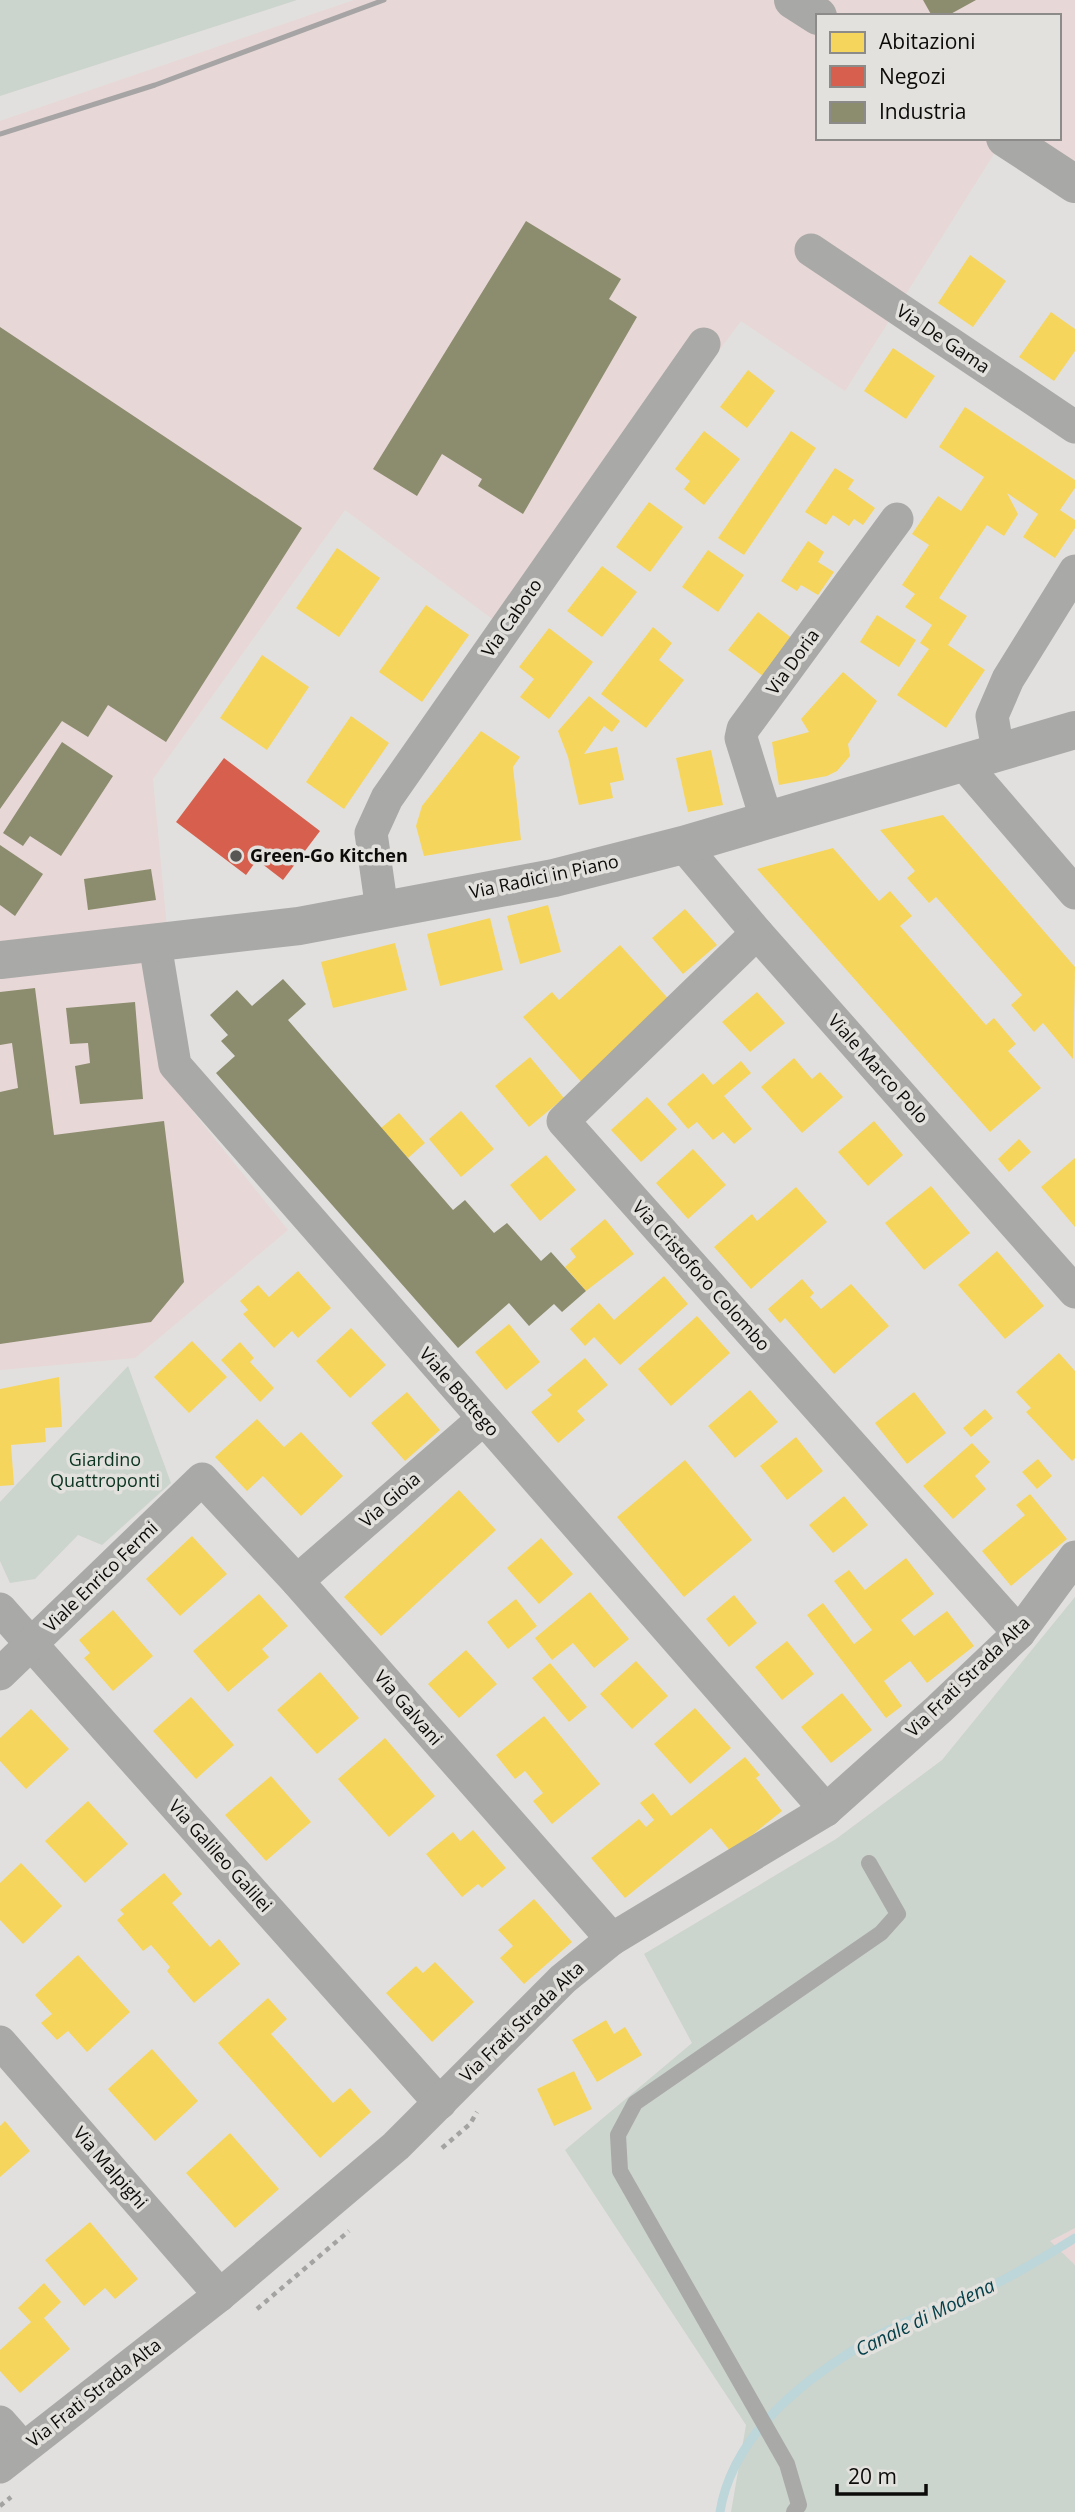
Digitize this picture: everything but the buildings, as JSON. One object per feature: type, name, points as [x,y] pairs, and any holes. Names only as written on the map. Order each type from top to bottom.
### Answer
[{"type":"main road","points":[[793,0],[816,15]]},
{"type":"main road","points":[[1008,140],[1075,184]]},
{"type":"street","name":"Via De Gama","points":[[811,250],[1075,427]]},
{"type":"street","name":"Via Caboto","points":[[382,910],[371,833],[387,798],[704,344]]},
{"type":"street","name":"Via Doria","points":[[766,818],[741,738],[743,729],[897,519]]},
{"type":"street","points":[[999,751],[992,716],[1020,658],[1075,571]]},
{"type":"street","name":"Via Radici in Piano","points":[[0,960],[299,926],[554,878],[683,845],[766,818],[1075,730]]},
{"type":"street","points":[[963,763],[1075,893]]},
{"type":"street","name":"Viale Marco Polo","points":[[683,845],[757,933],[1075,1292]]},
{"type":"street","name":"Via Cristoforo Colombo","points":[[757,933],[563,1121],[1019,1633]]},
{"type":"street","name":"Viale Bottego","points":[[155,944],[175,1065],[482,1420],[826,1810]]},
{"type":"street","name":"Via Gioia","points":[[297,1581],[482,1420]]},
{"type":"street","name":"Via Galvani","points":[[202,1479],[297,1581],[612,1939]]},
{"type":"street","name":"Viale Enrico Fermi","points":[[0,1675],[202,1479]]},
{"type":"street","name":"Via Frati Strada Alta","points":[[14,2468],[396,2146],[563,1979],[612,1939],[826,1810],[1019,1633],[1075,1557]]},
{"type":"street","name":"Via Galileo Galilei","points":[[0,1609],[440,2103]]},
{"type":"street","name":"Via Malpighi","points":[[0,2042],[220,2295]]},
{"type":"street","points":[[0,2422],[14,2468]]},
{"type":"lane","points":[[794,2512],[799,2505],[787,2464],[620,2171],[618,2135],[635,2103],[667,2078],[881,1933],[898,1914],[869,1863]]},
{"type":"path","points":[[439,2151],[470,2124],[483,2103]]},
{"type":"path","points":[[250,2314],[282,2290],[355,2225]]},
{"type":"path","points":[[0,2507],[14,2468]]},
{"type":"shaded area","points":[[354,0],[1075,0],[1075,178],[1017,140],[1061,140],[1061,14],[816,14],[816,140],[1003,140],[845,391],[741,321],[510,632],[345,510],[153,779],[170,961],[194,1113],[288,1230],[135,1358],[0,1370],[0,121]]},
{"type":"shaded area","points":[[1075,2228],[1075,2265],[1049,2241]]},
{"type":"green space","points":[[0,0],[297,0],[0,96]]},
{"type":"green space","name":"Giardino Quattroponti","points":[[128,1366],[171,1483],[102,1545],[78,1535],[35,1579],[10,1583],[0,1561],[0,1502]]},
{"type":"green space","points":[[1075,1597],[1075,2228],[1050,2241],[1075,2265],[1075,2512],[731,2512],[746,2425],[565,2150],[692,2043],[644,1954],[836,1839],[942,1760]]},
{"type":"waterway","name":"Canale di Modena","points":[[720,2512],[728,2483],[740,2456],[757,2432],[777,2409],[824,2370],[887,2331],[998,2283],[1075,2238]]},
{"type":"railway","points":[[0,134],[155,85],[384,0]]},
{"type":"place","name":"Green-Go Kitchen","points":[[236,856]]}]
